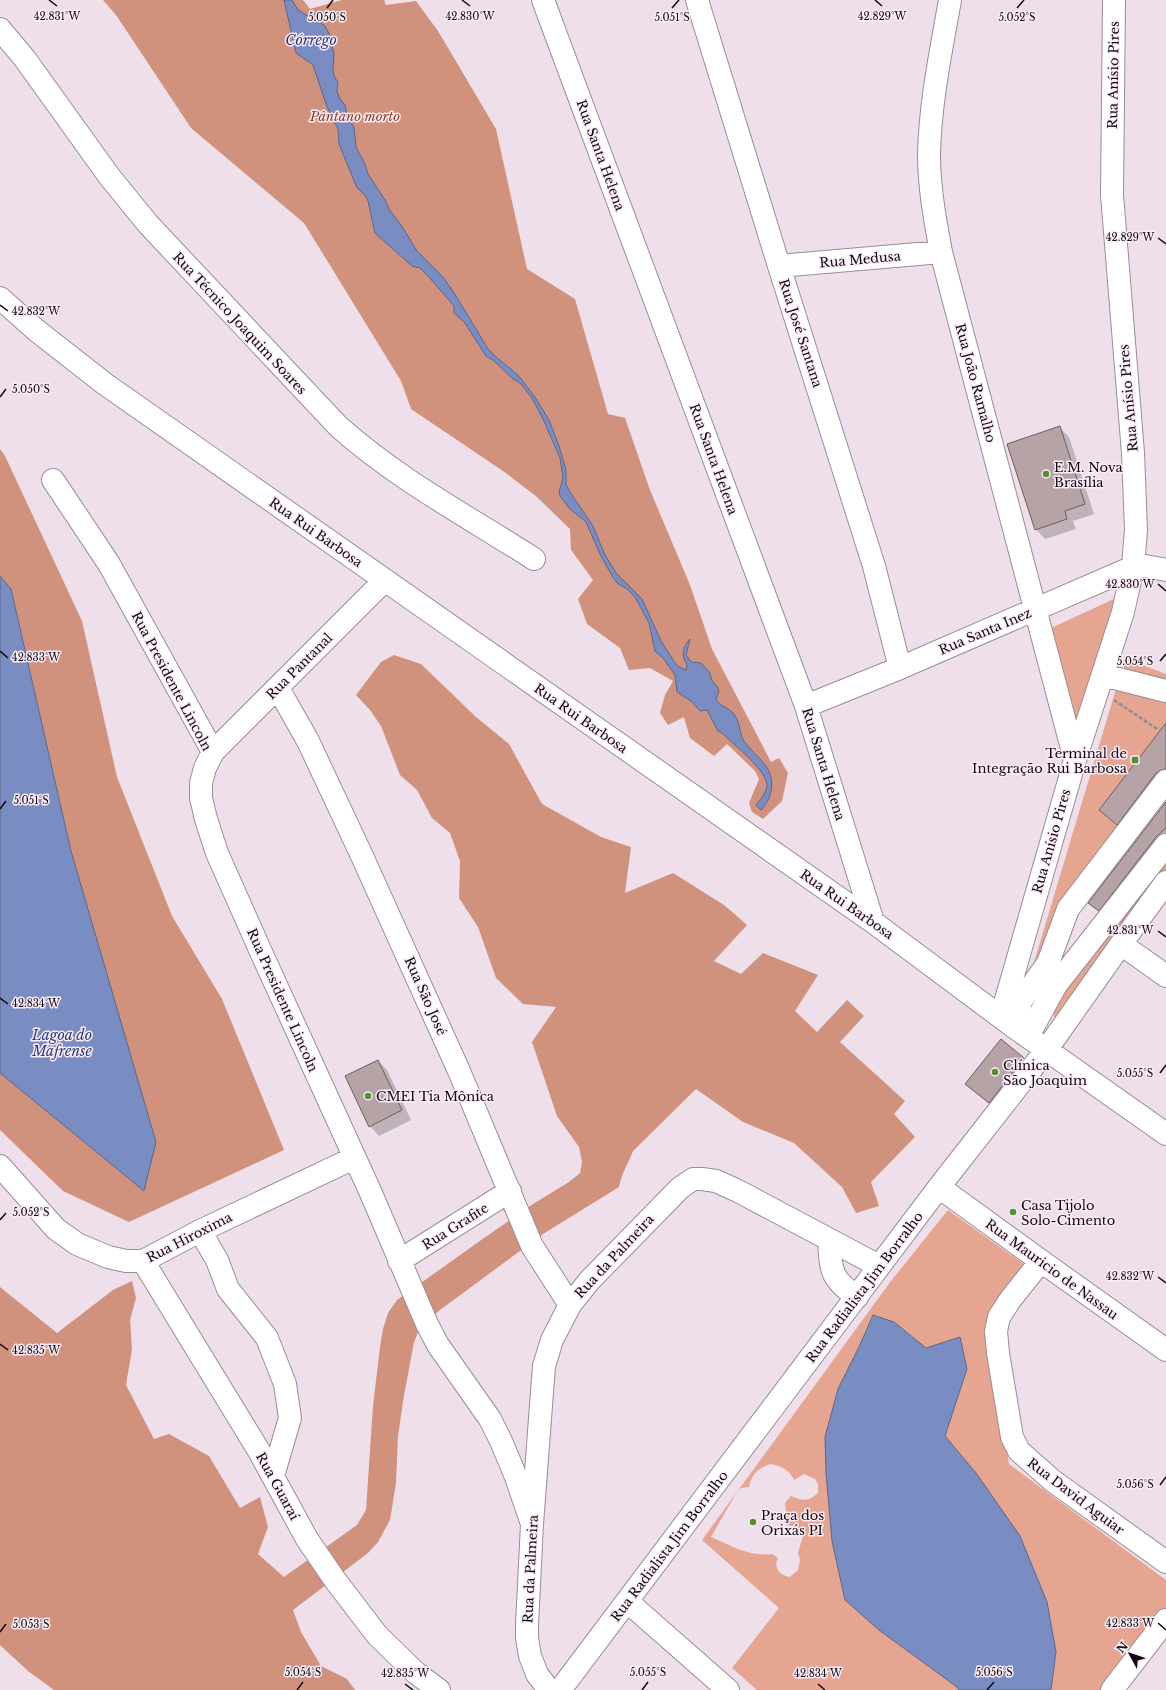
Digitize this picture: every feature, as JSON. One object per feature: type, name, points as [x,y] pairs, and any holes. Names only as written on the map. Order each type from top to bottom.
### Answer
[{"type":"street","name":"Rua Santa Helena","points":[[543,0],[806,706],[873,922]]},
{"type":"street","name":"Rua José Santana","points":[[697,0],[874,566],[900,668]]},
{"type":"street","name":"Rua João Ramalho","points":[[950,0],[932,109],[929,155],[934,210],[941,252],[1075,760]]},
{"type":"street","name":"Rua Anísio Pires","points":[[1014,1027],[1015,993],[1075,760],[1123,612],[1133,567],[1136,530],[1133,453],[1112,195],[1114,0]]},
{"type":"street","name":"Rua Técnico Joaquim Soares","points":[[0,29],[24,59],[109,176],[148,224],[338,426],[366,450],[422,490],[534,559]]},
{"type":"street","name":"Rua Medusa","points":[[779,266],[941,252]]},
{"type":"street","name":"Rua Rui Barbosa","points":[[0,298],[36,330],[105,384],[873,922],[1014,1027],[1166,1134]]},
{"type":"street","name":"Rua Presidente Lincoln","points":[[53,480],[109,564],[213,752],[203,775],[201,798],[215,846],[261,952],[370,1191],[426,1324],[438,1345],[490,1419],[516,1477],[532,1524]]},
{"type":"street","name":"Rua Santa Inez","points":[[806,706],[900,668],[1133,567],[1140,565],[1166,570]]},
{"type":"street","name":"Rua Pantanal","points":[[213,752],[385,580]]},
{"type":"street","points":[[1100,682],[1166,691]]},
{"type":"street","name":"Rua São José","points":[[278,688],[308,741],[460,1071],[532,1246],[570,1305]]},
{"type":"street","points":[[1015,993],[1048,963],[1068,909],[1166,781]]},
{"type":"street","points":[[1014,1027],[1056,986],[1166,845]]},
{"type":"street","name":"Rua Radialista Jim Borralho","points":[[560,1690],[628,1602],[939,1187],[1047,1049],[1120,944],[1166,882]]},
{"type":"street","points":[[1120,944],[1166,976]]},
{"type":"street","name":"Rua Hiroxima","points":[[0,1166],[56,1229],[77,1244],[108,1257],[126,1261],[143,1261],[200,1231],[354,1158]]},
{"type":"street","name":"Rua da Palmeira","points":[[549,1690],[537,1674],[528,1647],[527,1625],[532,1524],[544,1366],[552,1340],[570,1305],[589,1281],[657,1211],[680,1188],[694,1179],[716,1181],[738,1191],[879,1266]]},
{"type":"street","name":"Rua Mauricio de Nassau","points":[[939,1187],[1166,1350]]},
{"type":"street","name":"Rua Grafite","points":[[399,1261],[514,1200]]},
{"type":"street","points":[[200,1231],[217,1260],[228,1289],[267,1338],[285,1384],[290,1418],[273,1476]]},
{"type":"street","points":[[829,1240],[830,1260],[834,1275],[842,1286],[857,1297]]},
{"type":"street","name":"Rua Guaraí","points":[[143,1261],[273,1476],[307,1539],[335,1580],[377,1635],[416,1673],[439,1690]]},
{"type":"street","name":"Rua David Aguiar","points":[[1040,1261],[1010,1300],[1000,1317],[996,1331],[1012,1437],[1019,1451],[1053,1481],[1166,1562]]},
{"type":"street","points":[[628,1602],[715,1686]]},
{"type":"street","points":[[1112,1690],[1166,1620]]},
{"type":"path","points":[[1100,682],[1160,731]]},
{"type":"shaded area","points":[[1118,597],[1076,727],[1049,629]]},
{"type":"shaded area","points":[[1124,658],[1166,674],[1166,687],[1128,675],[1124,667]]},
{"type":"shaded area","points":[[1116,689],[1166,702],[1166,723],[1099,810],[1118,826],[1037,968],[1029,979]]},
{"type":"shaded area","points":[[1166,857],[1166,879],[1054,1023],[1054,1013],[1058,999]]},
{"type":"shaded area","points":[[948,1210],[1028,1267],[989,1320],[1009,1464],[1166,1580],[1166,1611],[1107,1690],[1051,1690],[1056,1652],[976,1473],[945,1436],[967,1369],[960,1338],[926,1348],[894,1322],[872,1316],[859,1347],[826,1473],[832,1541],[845,1600],[879,1630],[958,1687],[959,1690],[757,1690],[732,1668],[779,1608],[702,1540],[737,1492],[891,1281]],"holes":[[[770,1464],[784,1469],[790,1473],[794,1480],[804,1474],[815,1479],[818,1484],[818,1493],[811,1498],[805,1500],[791,1496],[785,1503],[787,1520],[785,1524],[794,1527],[803,1536],[798,1553],[800,1560],[798,1570],[790,1577],[778,1571],[776,1565],[778,1558],[772,1554],[756,1554],[748,1552],[711,1537],[737,1492],[741,1488],[749,1487],[756,1472]]]},
{"type":"green space","name":"Pântano morto","points":[[103,0],[303,0],[310,9],[342,0],[384,0],[386,5],[416,1],[438,31],[496,129],[527,269],[575,299],[608,414],[625,418],[650,490],[690,585],[712,649],[771,762],[779,758],[788,773],[782,801],[763,819],[752,812],[749,803],[759,779],[755,771],[727,744],[714,756],[690,738],[684,717],[668,725],[660,713],[665,695],[673,681],[650,668],[629,670],[620,648],[587,624],[578,599],[593,580],[571,550],[570,529],[537,497],[503,471],[411,409],[401,381],[304,223],[191,128],[116,15]]},
{"type":"green space","points":[[0,449],[5,456],[82,621],[117,777],[172,916],[222,999],[284,1150],[129,1222],[63,1191],[0,1130],[0,1073],[144,1191],[71,851],[11,589],[0,576]]},
{"type":"green space","points":[[394,655],[421,664],[476,717],[509,744],[542,804],[601,837],[631,847],[625,893],[673,873],[724,905],[747,925],[714,961],[741,974],[763,953],[818,975],[795,1011],[817,1032],[847,1000],[864,1016],[840,1042],[905,1101],[894,1114],[915,1137],[871,1182],[879,1206],[856,1213],[842,1187],[794,1143],[743,1122],[696,1089],[633,1151],[623,1172],[619,1187],[543,1234],[440,1310],[420,1327],[414,1342],[403,1401],[398,1437],[396,1483],[390,1520],[378,1542],[368,1553],[293,1610],[301,1632],[321,1666],[347,1679],[355,1690],[54,1690],[28,1671],[0,1645],[0,1287],[57,1333],[113,1290],[132,1281],[136,1298],[130,1320],[132,1349],[126,1385],[154,1439],[169,1434],[209,1456],[240,1508],[260,1497],[268,1527],[258,1554],[284,1577],[357,1525],[366,1510],[373,1406],[380,1347],[383,1329],[388,1313],[397,1300],[484,1238],[533,1204],[569,1182],[580,1173],[582,1162],[579,1147],[557,1116],[532,1042],[556,1007],[523,1004],[496,978],[478,927],[459,898],[460,861],[450,833],[432,818],[417,790],[400,775],[381,726],[370,710],[356,695],[381,662]]},
{"type":"water","name":"Córrego","points":[[284,0],[292,0],[298,10],[324,25],[329,33],[334,54],[333,72],[338,82],[337,91],[340,99],[345,105],[348,118],[354,127],[356,147],[365,164],[368,174],[417,251],[443,277],[488,349],[518,375],[535,397],[549,420],[559,446],[566,470],[566,485],[593,526],[604,553],[616,573],[642,599],[661,641],[677,666],[686,670],[687,665],[683,652],[685,645],[690,639],[686,655],[691,662],[701,663],[710,673],[712,681],[719,691],[716,699],[735,716],[744,741],[767,768],[772,780],[771,793],[769,799],[761,810],[756,805],[764,794],[767,786],[766,780],[762,773],[741,751],[718,731],[707,710],[700,711],[691,701],[677,692],[675,675],[663,658],[655,651],[649,623],[635,597],[627,589],[617,583],[600,554],[586,522],[569,508],[560,496],[559,492],[563,478],[560,458],[532,398],[521,384],[486,356],[465,323],[454,313],[454,306],[428,276],[420,268],[412,266],[375,233],[368,201],[365,195],[357,188],[339,144],[338,129],[327,107],[313,65],[296,53]]},
{"type":"water","name":"Lagoa do Mafrense","points":[[0,576],[11,589],[71,851],[156,1142],[144,1191],[0,1073]]},
{"type":"water","points":[[873,1315],[894,1322],[926,1348],[960,1337],[967,1369],[945,1436],[976,1473],[1020,1536],[1047,1602],[1056,1652],[1051,1690],[959,1690],[879,1630],[845,1600],[832,1541],[826,1473],[825,1437],[838,1389]]},
{"type":"building","name":"E.M. Nova Brasília","points":[[1060,426],[1085,504],[1065,511],[1067,519],[1035,530],[1007,444]]},
{"type":"building","points":[[1166,723],[1166,769],[1156,773],[1117,825],[1099,810]]},
{"type":"building","points":[[1166,802],[1166,828],[1156,837],[1099,911],[1088,903]]},
{"type":"building","name":"Clínica São Joaquim","points":[[1001,1039],[1024,1058],[989,1103],[965,1084]]},
{"type":"building","name":"CMEI Tia Mônica","points":[[378,1060],[402,1110],[369,1127],[345,1076]]},
{"type":"place","name":"E.M. Nova Brasília","points":[[1046,474]]},
{"type":"place","name":"Terminal de Integração Rui Barbosa","points":[[1135,760]]},
{"type":"place","name":"Clínica São Joaquim","points":[[995,1072]]},
{"type":"place","name":"CMEI Tia Mônica","points":[[368,1096]]},
{"type":"place","name":"Casa Tijolo Solo-Cimento","points":[[1013,1212]]},
{"type":"place","name":"Praça dos Orixás PI","points":[[753,1522]]}]
